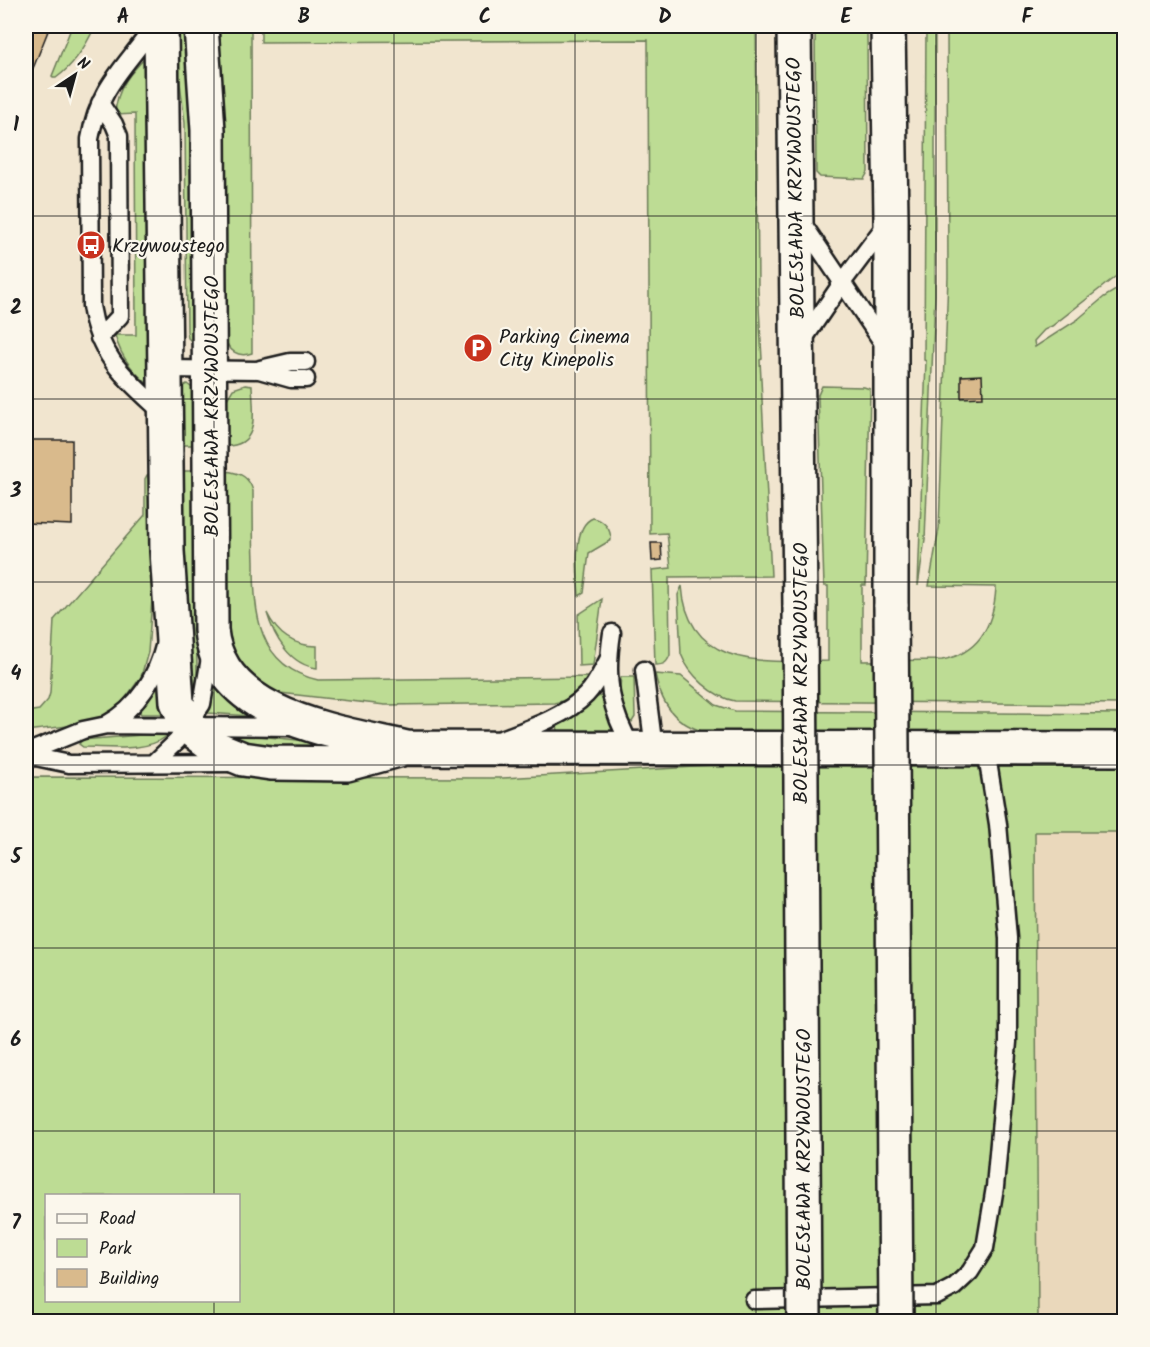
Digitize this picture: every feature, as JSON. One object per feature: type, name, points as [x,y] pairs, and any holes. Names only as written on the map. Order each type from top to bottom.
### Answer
[{"type":"main road","name":"BOLESŁAWA KRZYWOUSTEGO","points":[[201,26],[208,130],[212,642],[225,672],[232,681],[254,698],[289,718],[407,748]]},
{"type":"main road","points":[[786,26],[794,66]]},
{"type":"main road","name":"BOLESŁAWA KRZYWOUSTEGO","points":[[794,26],[804,1322]]},
{"type":"main road","points":[[888,26],[891,218],[896,1322]]},
{"type":"main road","points":[[888,76],[903,26]]},
{"type":"main road","points":[[159,34],[167,552],[171,616],[177,702],[188,726],[205,740],[243,759],[271,763],[347,764],[407,748],[1125,749]]},
{"type":"lane","points":[[159,34],[117,73],[94,116],[90,139],[91,306],[94,326],[103,347],[120,371],[165,416]]},
{"type":"lane","points":[[99,338],[120,316],[119,136],[100,103]]},
{"type":"lane","points":[[796,212],[890,354]]},
{"type":"lane","points":[[797,348],[891,218]]},
{"type":"lane","points":[[165,369],[259,369],[291,380],[306,371]]},
{"type":"lane","points":[[107,725],[126,713],[151,678],[165,646],[171,616]]},
{"type":"lane","points":[[612,633],[608,660],[613,707],[623,732],[643,749]]},
{"type":"lane","points":[[154,763],[170,750],[202,704],[212,642]]},
{"type":"lane","points":[[476,748],[527,728],[572,706],[596,684],[608,660]]},
{"type":"lane","points":[[643,749],[644,670]]},
{"type":"lane","points":[[26,754],[83,730],[107,725],[322,728]]},
{"type":"lane","points":[[754,1300],[937,1296],[954,1287],[970,1272],[985,1248],[995,1187],[1008,1042],[1008,938],[998,824],[986,750]]},
{"type":"lane","points":[[26,754],[69,764],[271,763]]},
{"type":"shaded area","points":[[1035,832],[1124,832],[1124,1321],[1038,1321]]},
{"type":"green space","points":[[72,26],[95,26],[74,61],[56,78],[53,78],[52,76]]},
{"type":"green space","points":[[173,26],[186,26],[193,127],[192,342],[188,338],[187,331],[185,123]]},
{"type":"green space","points":[[216,26],[251,26],[252,353],[242,355],[231,350],[225,337],[225,139]]},
{"type":"green space","points":[[261,26],[756,26],[758,290],[771,576],[669,577],[670,655],[665,663],[655,665],[652,570],[671,568],[667,533],[650,534],[648,40],[261,42]]},
{"type":"green space","points":[[815,26],[867,26],[868,172],[864,179],[820,177],[816,173]]},
{"type":"green space","points":[[926,26],[935,26],[935,295],[925,539],[918,586],[926,361],[924,360]]},
{"type":"green space","points":[[947,26],[1124,26],[1124,270],[1044,330],[1034,341],[1035,347],[1077,320],[1104,297],[1124,285],[1124,704],[735,701],[727,699],[703,684],[690,670],[681,654],[678,595],[682,586],[687,613],[699,633],[714,647],[756,660],[828,661],[828,586],[824,586],[818,395],[822,386],[870,389],[866,585],[862,585],[862,661],[942,660],[955,656],[966,651],[975,643],[988,624],[992,613],[996,587],[929,586],[939,528],[948,277]]},
{"type":"green space","points":[[150,53],[154,389],[130,365],[115,335],[136,335],[135,114],[115,115],[116,105],[126,80]]},
{"type":"green space","points":[[187,384],[196,391],[195,445],[180,445],[181,387]]},
{"type":"green space","points":[[245,385],[252,386],[253,416],[250,434],[237,444],[226,446],[226,401],[233,389]]},
{"type":"green space","points":[[153,471],[158,520],[148,652],[141,677],[119,707],[96,720],[85,724],[26,731],[26,712],[39,710],[48,700],[50,693],[54,620],[145,515],[145,479]]},
{"type":"green space","points":[[180,471],[195,471],[197,679],[190,709]]},
{"type":"green space","points":[[226,471],[244,476],[253,491],[255,600],[263,635],[271,650],[282,663],[298,673],[318,680],[590,677],[574,694],[554,703],[385,705],[280,693],[262,686],[246,673],[235,658],[227,624]]},
{"type":"green space","points":[[593,518],[606,526],[611,540],[589,553],[584,593],[579,596],[577,552],[581,531]]},
{"type":"green space","points":[[602,599],[593,665],[579,666],[578,615]]},
{"type":"green space","points":[[267,613],[281,633],[293,641],[317,646],[317,668],[307,666],[291,656],[279,640]]},
{"type":"green space","points":[[161,671],[168,714],[141,714],[139,711],[154,689]]},
{"type":"green space","points":[[655,674],[681,676],[716,705],[735,711],[1124,714],[1124,734],[716,735],[692,727],[675,715],[663,698]]},
{"type":"green space","points":[[621,677],[634,677],[635,717],[632,722],[628,721],[621,705]]},
{"type":"green space","points":[[215,683],[251,716],[208,713],[206,711]]},
{"type":"green space","points":[[601,696],[612,731],[559,733],[557,727],[560,723]]},
{"type":"green space","points":[[211,731],[307,741],[310,745],[308,748],[238,745]]},
{"type":"green space","points":[[165,733],[167,736],[158,741],[138,747],[83,747],[79,744],[82,740]]},
{"type":"green space","points":[[1124,764],[1124,832],[1035,832],[1038,1321],[26,1321],[26,777],[503,778],[730,765]]},
{"type":"building","points":[[26,26],[50,26],[26,82]]},
{"type":"building","points":[[982,375],[983,397],[961,398],[961,376]]},
{"type":"building","points":[[26,440],[72,440],[72,525],[26,523]]},
{"type":"building","points":[[651,543],[661,543],[662,560],[652,561]]},
{"type":"place","name":"Krzywoustego","points":[[91,245]]},
{"type":"place","name":"Parking Cinema City Kinepolis","points":[[478,348]]}]
